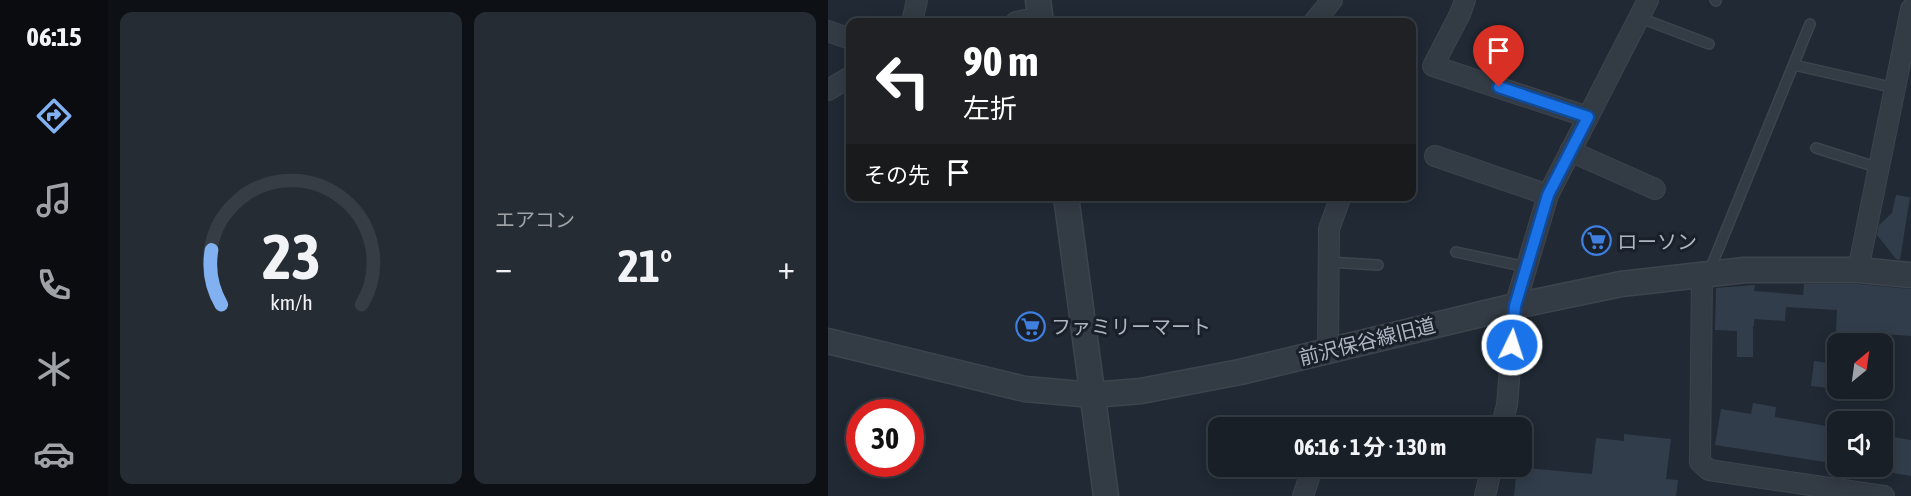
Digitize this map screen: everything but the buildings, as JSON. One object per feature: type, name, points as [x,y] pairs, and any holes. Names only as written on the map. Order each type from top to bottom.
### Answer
[{"type":"street","points":[[913,18],[917,0]]},
{"type":"street","points":[[1317,18],[1332,0]]},
{"type":"street","points":[[1465,0],[1433,66],[1588,117]]},
{"type":"street","points":[[1504,417],[1507,405],[1515,306],[1548,195],[1643,9]]},
{"type":"street","points":[[1858,270],[1911,9]]},
{"type":"street","points":[[828,31],[846,38]]},
{"type":"street","points":[[828,90],[846,79]]},
{"type":"street","points":[[1570,151],[1655,189]]},
{"type":"street","points":[[1435,156],[1548,195]]},
{"type":"street","points":[[1067,201],[1106,496]]},
{"type":"street","points":[[1328,351],[1329,229],[1339,201]]},
{"type":"street","name":"前沢保谷線旧道","points":[[828,341],[1025,388],[1093,395],[1141,391],[1240,372],[1515,306],[1621,284],[1745,270],[1858,270],[1911,275]]},
{"type":"street","points":[[1706,274],[1700,462],[1709,470],[1829,492],[1884,496]]},
{"type":"street","points":[[1303,496],[1309,477]]},
{"type":"street","points":[[1485,496],[1489,477]]},
{"type":"lane","points":[[1643,9],[1709,44]]},
{"type":"lane","points":[[1706,274],[1810,24]]},
{"type":"lane","points":[[1794,64],[1895,88]]},
{"type":"lane","points":[[1816,148],[1879,168]]},
{"type":"lane","points":[[1456,252],[1526,267]]},
{"type":"lane","points":[[1328,262],[1378,265]]},
{"type":"place","name":"ローソン","points":[[1596,241]]},
{"type":"place","name":"ファミリーマート","points":[[1030,326]]},
{"type":"route","points":[[1499,87],[1588,117],[1548,195],[1515,306],[1512,345]]}]
